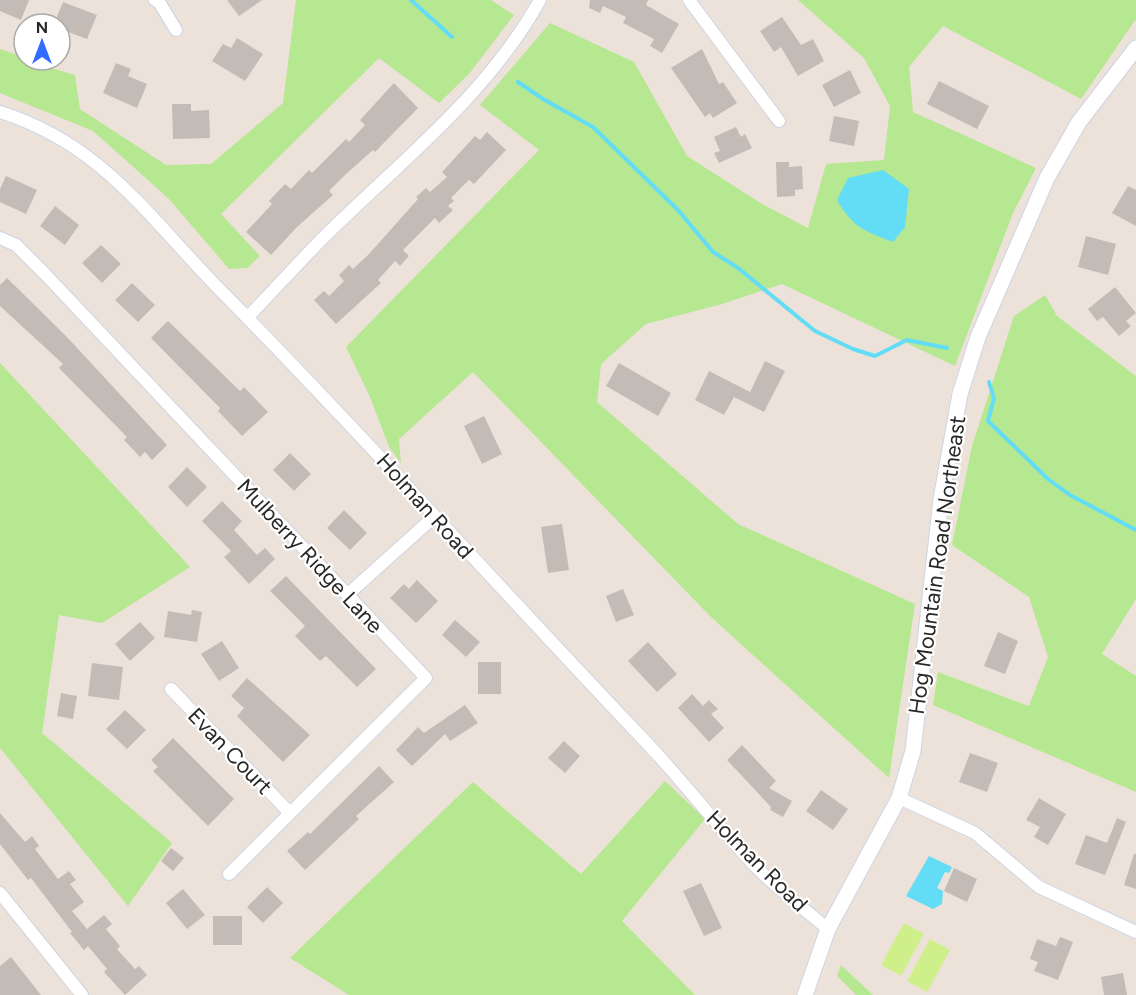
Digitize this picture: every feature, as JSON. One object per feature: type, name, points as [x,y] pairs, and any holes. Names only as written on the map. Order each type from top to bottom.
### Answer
[{"type":"street","points":[[155,0],[159,2],[176,30]]},
{"type":"street","points":[[247,318],[326,236],[486,81],[540,0]]},
{"type":"street","points":[[689,0],[779,121]]},
{"type":"street","name":"Hog Mountain Road Northeast","points":[[805,995],[828,929],[900,798],[913,751],[941,499],[960,394],[978,337],[1047,178],[1079,122],[1136,48]]},
{"type":"street","name":"Holman Road","points":[[0,112],[65,140],[103,166],[435,516],[647,744],[757,867],[828,929]]},
{"type":"street","name":"Mulberry Ridge Lane","points":[[0,238],[16,245],[46,275],[426,678],[229,874]]},
{"type":"street","points":[[347,596],[435,516]]},
{"type":"street","name":"Evan Court","points":[[171,688],[290,813]]},
{"type":"street","points":[[900,798],[975,833],[1039,887],[1136,932]]},
{"type":"street","points":[[0,893],[82,995]]},
{"type":"green space","points":[[296,0],[491,0],[514,15],[469,74],[439,103],[379,58],[221,214],[260,256],[247,268],[229,269],[169,199],[93,131],[0,93],[0,49],[12,53],[12,72],[65,72],[75,75],[80,109],[166,165],[211,164],[283,103]]},
{"type":"green space","points":[[798,0],[1136,0],[1136,19],[1081,99],[943,26],[909,67],[913,112],[1036,168],[1013,213],[955,366],[782,284],[722,304],[646,324],[601,364],[597,402],[738,524],[915,604],[889,778],[711,617],[473,372],[399,439],[401,463],[389,447],[370,397],[346,347],[539,150],[480,105],[550,23],[634,62],[687,156],[762,204],[808,228],[826,164],[884,160],[890,106],[864,58]]},
{"type":"green space","points":[[1045,295],[1057,316],[1136,376],[1136,599],[1102,654],[1136,676],[1136,792],[933,705],[938,672],[1029,706],[1048,657],[1029,597],[952,545],[972,446],[1014,316]]},
{"type":"green space","points":[[0,363],[190,567],[102,623],[59,615],[42,733],[172,843],[128,906],[0,748]]},
{"type":"green space","points":[[665,781],[705,819],[622,921],[695,995],[349,995],[290,958],[473,782],[581,874]]},
{"type":"green space","points":[[904,923],[924,934],[901,976],[881,965]]},
{"type":"green space","points":[[930,939],[950,950],[927,992],[907,981]]},
{"type":"green space","points":[[841,965],[873,995],[856,995],[837,976]]},
{"type":"water","points":[[883,170],[909,189],[905,227],[893,242],[854,223],[837,200],[848,178]]},
{"type":"water","points":[[929,856],[952,867],[949,873],[945,872],[937,888],[943,891],[942,904],[933,909],[906,896]]},
{"type":"building","points":[[0,0],[29,0],[24,12],[12,12],[12,16],[0,11]]},
{"type":"building","points":[[227,0],[262,0],[239,16]]},
{"type":"building","points":[[590,0],[648,0],[646,5],[679,24],[662,53],[650,46],[654,39],[623,23],[626,17],[603,6],[600,13],[589,8]]},
{"type":"building","points":[[63,2],[97,15],[87,39],[72,33],[72,12],[59,12]]},
{"type":"building","points":[[782,17],[801,45],[813,39],[824,61],[798,76],[781,47],[774,52],[760,31]]},
{"type":"building","points":[[237,38],[263,54],[245,81],[212,61],[223,44],[231,48]]},
{"type":"building","points":[[702,49],[719,84],[723,82],[737,103],[713,118],[710,113],[705,117],[671,68]]},
{"type":"building","points":[[116,63],[131,69],[128,76],[147,84],[137,108],[103,93]]},
{"type":"building","points":[[850,70],[861,93],[834,107],[822,85]]},
{"type":"building","points":[[939,81],[989,106],[977,129],[927,104]]},
{"type":"building","points":[[394,83],[418,108],[375,152],[373,150],[329,191],[333,195],[297,227],[271,255],[246,232],[272,204],[269,201],[285,184],[291,189],[309,170],[312,173],[346,139],[349,142],[365,125],[360,120]]},
{"type":"building","points":[[172,104],[191,104],[191,111],[209,110],[210,138],[173,139]]},
{"type":"building","points":[[834,116],[859,121],[854,146],[829,141]]},
{"type":"building","points":[[736,127],[741,137],[745,134],[752,148],[719,163],[714,153],[720,151],[714,137]]},
{"type":"building","points":[[487,132],[506,150],[474,184],[469,180],[451,198],[454,201],[448,206],[453,210],[439,223],[435,218],[403,250],[409,256],[400,266],[395,261],[378,280],[381,283],[336,324],[314,300],[324,291],[329,296],[344,281],[339,275],[349,265],[353,269],[369,254],[418,199],[416,197],[426,188],[430,192],[447,177],[442,172],[475,136],[480,140]]},
{"type":"building","points":[[776,162],[789,162],[789,167],[802,166],[803,189],[795,190],[795,196],[777,197]]},
{"type":"building","points":[[6,176],[37,190],[26,214],[0,202],[0,189]]},
{"type":"building","points":[[1128,186],[1136,190],[1136,226],[1112,213]]},
{"type":"building","points":[[55,206],[79,225],[65,245],[40,226]]},
{"type":"building","points":[[1086,236],[1116,244],[1108,275],[1078,267]]},
{"type":"building","points":[[101,245],[121,264],[102,283],[82,263]]},
{"type":"building","points":[[7,278],[66,336],[167,445],[152,460],[145,452],[140,457],[124,440],[127,437],[59,368],[63,364],[0,306],[0,285]]},
{"type":"building","points":[[132,283],[155,305],[138,322],[115,300]]},
{"type":"building","points":[[1115,287],[1136,313],[1126,321],[1131,326],[1119,336],[1103,317],[1097,321],[1088,309]]},
{"type":"building","points":[[168,321],[240,391],[244,387],[268,412],[242,436],[218,411],[220,408],[151,338]]},
{"type":"building","points":[[765,361],[785,371],[764,412],[734,397],[724,415],[695,400],[709,371],[750,392]]},
{"type":"building","points":[[619,363],[671,393],[658,416],[606,386]]},
{"type":"building","points":[[484,416],[502,454],[482,464],[464,426]]},
{"type":"building","points":[[290,453],[311,474],[294,491],[273,470]]},
{"type":"building","points":[[187,467],[207,487],[187,507],[168,487]]},
{"type":"building","points":[[222,501],[242,521],[234,530],[257,555],[265,548],[275,559],[249,584],[224,557],[231,551],[202,521]]},
{"type":"building","points":[[344,510],[367,533],[350,550],[327,528]]},
{"type":"building","points":[[562,524],[569,570],[548,573],[541,527]]},
{"type":"building","points":[[286,576],[376,669],[357,687],[326,656],[320,661],[295,636],[305,626],[270,591]]},
{"type":"building","points":[[417,580],[438,601],[416,623],[390,598],[404,584],[409,589]]},
{"type":"building","points":[[623,589],[634,615],[616,622],[606,596]]},
{"type":"building","points":[[192,610],[202,612],[197,642],[164,637],[168,611],[191,615]]},
{"type":"building","points":[[455,620],[480,642],[466,657],[442,635]]},
{"type":"building","points":[[140,622],[155,638],[130,661],[115,644]]},
{"type":"building","points":[[998,632],[1018,641],[1005,674],[984,666]]},
{"type":"building","points":[[222,641],[239,668],[219,681],[201,654]]},
{"type":"building","points":[[648,642],[677,674],[657,692],[628,661]]},
{"type":"building","points":[[478,662],[501,662],[501,694],[478,694]]},
{"type":"building","points":[[92,663],[123,667],[119,700],[88,696]]},
{"type":"building","points":[[247,678],[310,735],[283,762],[237,716],[244,708],[231,696]]},
{"type":"building","points":[[61,693],[77,696],[73,719],[57,716]]},
{"type":"building","points":[[692,694],[703,706],[709,700],[718,709],[711,714],[724,728],[709,742],[678,708]]},
{"type":"building","points":[[465,705],[478,723],[450,741],[445,734],[412,766],[396,750],[418,727],[424,733]]},
{"type":"building","points":[[125,710],[146,730],[127,749],[106,729]]},
{"type":"building","points":[[173,738],[234,799],[208,826],[153,771],[158,767],[151,760]]},
{"type":"building","points":[[564,741],[580,756],[565,773],[548,758]]},
{"type":"building","points":[[742,745],[776,781],[769,788],[792,801],[783,817],[770,810],[771,807],[727,760]]},
{"type":"building","points":[[970,753],[998,763],[987,792],[959,782]]},
{"type":"building","points":[[379,766],[394,782],[356,816],[359,819],[305,870],[287,851],[308,832],[310,834]]},
{"type":"building","points":[[821,790],[848,809],[833,830],[806,811]]},
{"type":"building","points":[[1039,798],[1066,814],[1048,845],[1034,837],[1040,827],[1026,820]]},
{"type":"building","points":[[0,813],[25,842],[32,836],[39,846],[35,849],[58,879],[69,871],[76,880],[70,884],[84,902],[72,911],[87,929],[104,915],[112,924],[106,929],[120,946],[117,949],[135,969],[139,966],[147,975],[125,995],[104,972],[107,969],[88,946],[84,950],[31,878],[28,880],[0,844]]},
{"type":"building","points":[[1117,818],[1126,822],[1105,875],[1075,864],[1086,835],[1107,843]]},
{"type":"building","points":[[171,848],[184,858],[173,871],[161,861]]},
{"type":"building","points":[[1134,854],[1136,854],[1136,889],[1124,885]]},
{"type":"building","points":[[954,868],[977,879],[967,902],[944,891]]},
{"type":"building","points":[[701,883],[722,928],[704,936],[683,891]]},
{"type":"building","points":[[267,887],[283,903],[263,923],[247,907]]},
{"type":"building","points":[[183,889],[205,915],[187,929],[166,903]]},
{"type":"building","points":[[213,916],[242,916],[242,945],[213,945]]},
{"type":"building","points":[[1060,937],[1073,942],[1058,980],[1034,971],[1038,962],[1030,959],[1037,939],[1056,946]]},
{"type":"building","points":[[11,957],[41,995],[0,995],[0,966]]},
{"type":"building","points":[[1123,973],[1127,995],[1104,995],[1101,977]]},
{"type":"waterway","points":[[411,0],[452,37]]},
{"type":"waterway","points":[[518,82],[593,127],[678,210],[713,252],[738,268],[815,331],[853,349],[875,356],[907,340],[947,348]]},
{"type":"waterway","points":[[989,382],[994,398],[988,421],[1048,479],[1070,495],[1136,530]]}]
